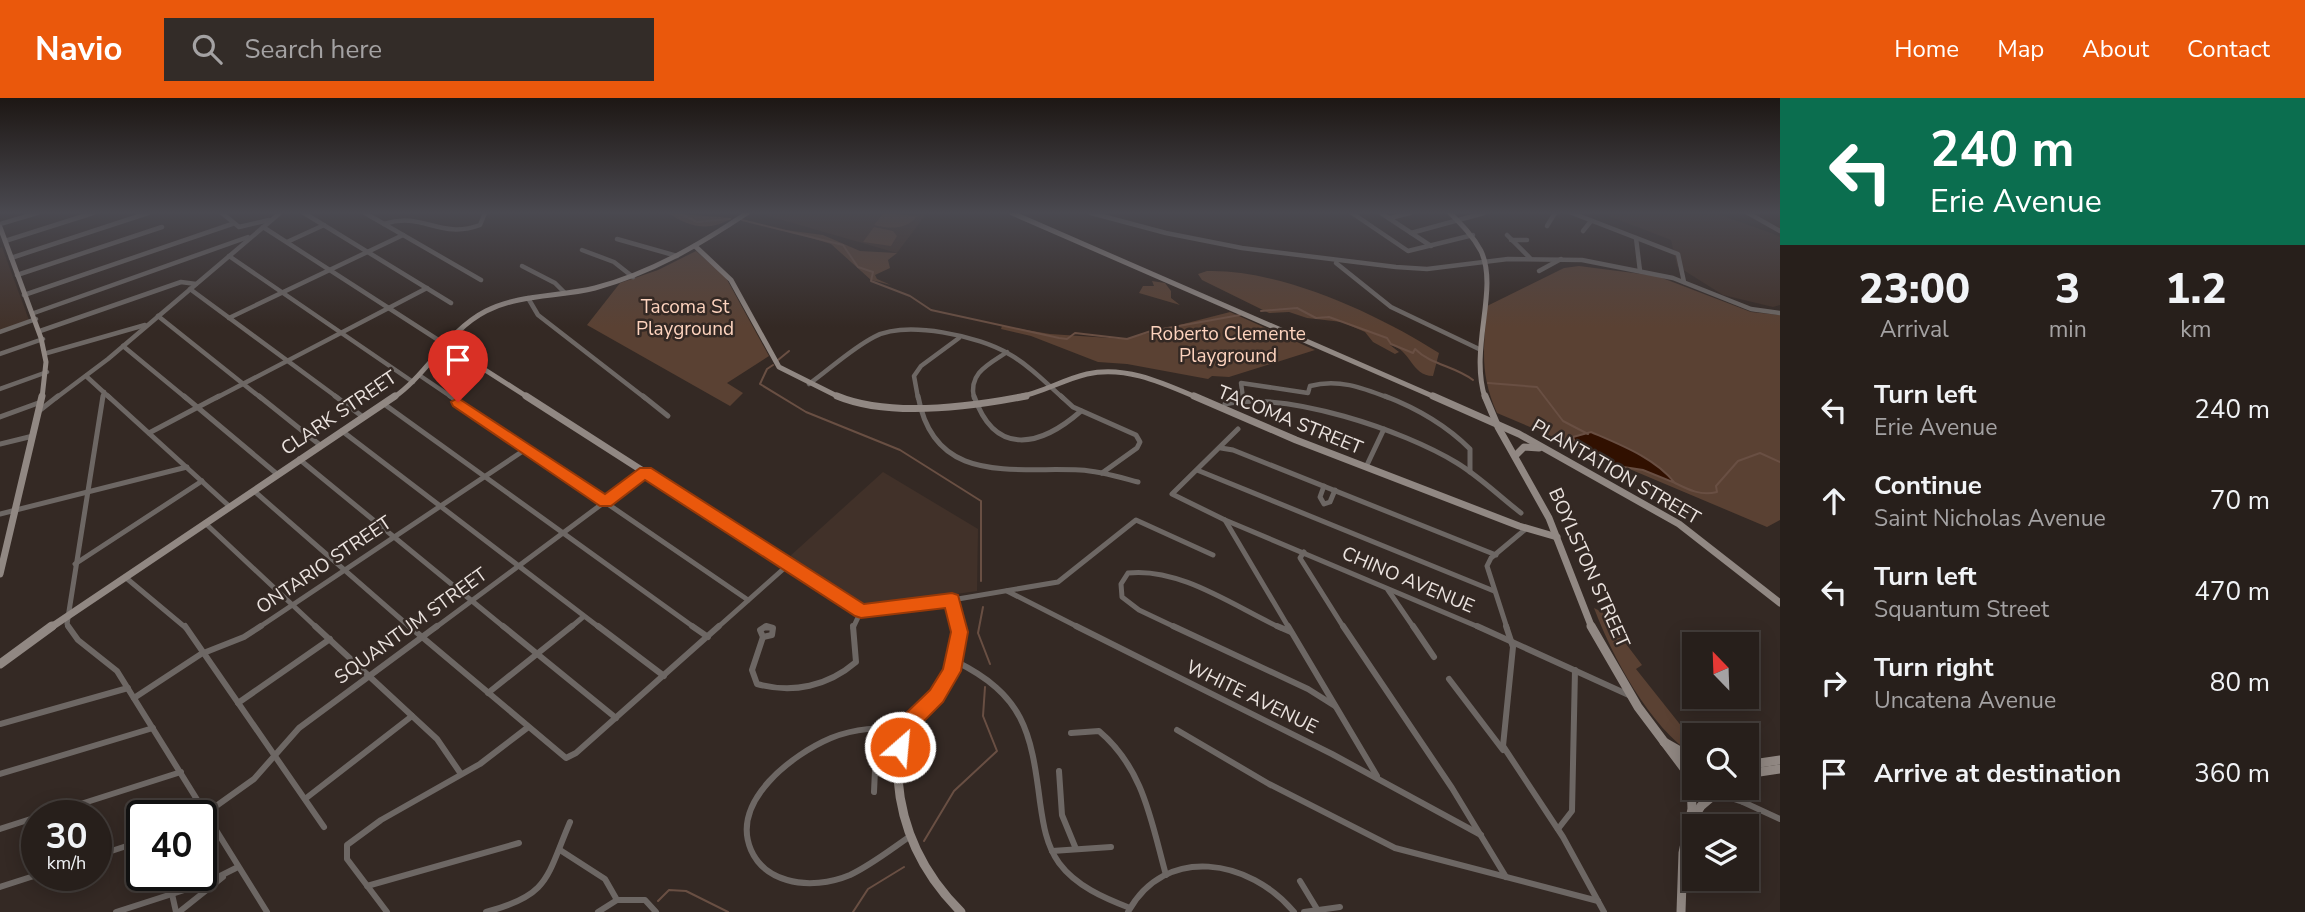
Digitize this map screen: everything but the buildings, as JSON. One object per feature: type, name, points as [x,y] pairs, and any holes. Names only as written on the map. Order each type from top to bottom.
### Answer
[{"type":"street","points":[[0,574],[47,372],[47,353],[42,335],[9,251]]},
{"type":"street","points":[[11,258],[32,251]]},
{"type":"street","points":[[17,275],[90,251]]},
{"type":"street","points":[[24,295],[153,251]]},
{"type":"street","points":[[0,331],[212,251]]},
{"type":"street","points":[[39,411],[123,346],[235,251]]},
{"type":"street","points":[[300,251],[861,611],[952,600],[1061,580],[1136,520],[1213,555]]},
{"type":"street","points":[[229,318],[367,251],[451,303]]},
{"type":"street","points":[[431,251],[481,280]]},
{"type":"street","points":[[585,251],[614,262],[633,276]]},
{"type":"street","points":[[663,251],[678,257]]},
{"type":"street","name":"CLARK STREET","points":[[0,664],[66,616],[384,404],[412,382],[446,345],[482,313],[528,298],[565,293],[633,276],[687,251]]},
{"type":"street","name":"TACOMA STREET","points":[[700,251],[731,280],[777,364],[809,384],[855,403],[884,408],[921,408],[1024,397],[1096,371],[1141,376],[1366,467],[1527,528],[1556,533]]},
{"type":"street","name":"PLANTATION STREET","points":[[1100,251],[1499,424],[1679,524],[1780,603]]},
{"type":"street","points":[[1266,251],[1334,261],[1427,269],[1486,260],[1563,259],[1640,271],[1684,282],[1751,309],[1780,313]]},
{"type":"street","points":[[1481,251],[1486,260]]},
{"type":"street","points":[[1523,251],[1530,258]]},
{"type":"street","points":[[1638,251],[1640,271]]},
{"type":"street","points":[[1670,251],[1678,254],[1684,282]]},
{"type":"street","points":[[229,256],[412,382]]},
{"type":"street","points":[[1539,271],[1563,259]]},
{"type":"street","name":"BOYLSTON STREET","points":[[1486,260],[1487,282],[1479,347],[1481,381],[1490,409],[1556,533],[1597,637],[1660,739],[1682,767]]},
{"type":"street","points":[[1334,261],[1391,307],[1451,337],[1479,347]]},
{"type":"street","points":[[522,265],[555,283],[565,293]]},
{"type":"street","points":[[0,354],[42,335],[181,282],[196,284]]},
{"type":"street","points":[[149,433],[428,288]]},
{"type":"street","points":[[190,289],[363,417]]},
{"type":"street","points":[[528,298],[537,315],[668,416]]},
{"type":"street","points":[[158,316],[320,445]]},
{"type":"street","points":[[47,353],[148,325]]},
{"type":"street","points":[[809,384],[865,341],[882,333],[914,329],[960,338],[1007,352],[1081,411],[1131,432],[1140,440],[1137,448],[1102,473]]},
{"type":"street","points":[[960,338],[916,370],[915,379],[921,408],[936,443],[956,459],[972,466],[1001,470],[1083,470],[1138,482]]},
{"type":"street","points":[[123,346],[277,474]]},
{"type":"street","points":[[1007,352],[974,378],[972,390],[987,427],[998,435],[1021,440],[1054,432],[1081,411]]},
{"type":"street","points":[[0,389],[47,372]]},
{"type":"street","points":[[419,375],[748,600]]},
{"type":"street","points":[[86,376],[229,506]]},
{"type":"street","points":[[1305,409],[1307,393],[1315,383],[1333,381],[1409,408],[1463,440],[1471,454],[1470,472]]},
{"type":"street","points":[[1243,399],[1241,383],[1307,393]]},
{"type":"street","points":[[104,392],[66,616],[72,634],[113,666],[181,772],[195,800]]},
{"type":"street","points":[[1226,404],[1243,399],[1305,409],[1384,429],[1440,454],[1470,472],[1521,513]]},
{"type":"street","points":[[0,417],[41,402]]},
{"type":"street","points":[[384,404],[708,637]]},
{"type":"street","points":[[1475,413],[1490,409]]},
{"type":"street","points":[[1172,494],[1238,429]]},
{"type":"street","points":[[1366,467],[1384,429]]},
{"type":"street","points":[[342,431],[664,676]]},
{"type":"street","points":[[0,444],[33,436]]},
{"type":"street","points":[[1218,449],[1227,447],[1496,555]]},
{"type":"street","points":[[1516,456],[1524,447],[1543,448]]},
{"type":"street","name":"ONTARIO STREET","points":[[134,698],[203,654],[238,640],[526,449]]},
{"type":"street","points":[[299,459],[616,718]]},
{"type":"street","points":[[0,514],[187,467]]},
{"type":"street","points":[[1197,470],[1494,591]]},
{"type":"street","name":"SQUANTUM STREET","points":[[217,805],[254,779],[299,728],[645,472]]},
{"type":"street","points":[[75,564],[202,481]]},
{"type":"street","points":[[1324,486],[1320,499],[1324,504],[1330,502],[1335,490]]},
{"type":"street","points":[[253,490],[527,728],[566,758],[616,718],[789,564]]},
{"type":"street","name":"CHINO AVENUE","points":[[1172,494],[1224,520],[1511,640],[1632,696]]},
{"type":"street","points":[[1224,520],[1379,779]]},
{"type":"street","points":[[205,523],[441,744],[461,774]]},
{"type":"street","points":[[1505,752],[1503,737],[1513,657],[1511,640],[1487,566],[1527,528]]},
{"type":"street","points":[[1304,552],[1300,558],[1319,590],[1506,877]]},
{"type":"street","points":[[1291,632],[1198,589],[1143,569],[1128,573],[1121,584],[1122,597],[1130,605],[1308,689],[1335,706]]},
{"type":"street","points":[[125,577],[184,624],[324,827]]},
{"type":"street","points":[[1386,588],[1434,657]]},
{"type":"street","name":"WHITE AVENUE","points":[[1007,591],[1379,779],[1481,835]]},
{"type":"street","points":[[952,600],[960,632],[955,661],[941,689],[905,730],[900,747],[899,785],[909,837],[930,876],[960,911]]},
{"type":"street","points":[[763,637],[752,670],[757,684],[775,691],[824,682],[842,676],[856,662],[853,626],[861,611]]},
{"type":"street","points":[[488,693],[583,617]]},
{"type":"street","points":[[238,703],[330,639]]},
{"type":"street","points":[[955,661],[991,678],[1007,696],[1027,727],[1042,819],[1052,851],[1078,882],[1129,910],[1147,883],[1166,875],[1199,867],[1237,870],[1275,892],[1294,912]]},
{"type":"street","points":[[1558,829],[1572,811],[1575,670]]},
{"type":"street","points":[[1449,679],[1505,752],[1558,829],[1604,912]]},
{"type":"street","points":[[0,724],[128,688]]},
{"type":"street","points":[[305,799],[412,716]]},
{"type":"street","points":[[0,774],[153,728]]},
{"type":"street","points":[[387,912],[347,859],[346,846],[381,820],[485,760],[527,728]]},
{"type":"street","points":[[905,730],[877,728],[835,737],[809,750],[783,770],[755,803],[748,825],[748,841],[760,864],[775,877],[815,884],[849,875],[909,837]]},
{"type":"street","points":[[874,792],[877,728]]},
{"type":"street","points":[[1177,730],[1269,784],[1385,843],[1598,901]]},
{"type":"street","points":[[1071,733],[1098,731],[1111,741],[1128,762],[1144,789],[1166,875]]},
{"type":"street","name":"BOYLSTON STREET","points":[[1660,739],[1682,753]]},
{"type":"street","points":[[1759,763],[1780,760]]},
{"type":"street","points":[[1759,772],[1780,769]]},
{"type":"street","points":[[1059,771],[1062,815],[1076,849]]},
{"type":"street","points":[[93,800],[181,772]]},
{"type":"street","points":[[1696,814],[1710,800]]},
{"type":"street","points":[[1739,800],[1780,819]]},
{"type":"street","points":[[0,829],[21,822]]},
{"type":"street","points":[[486,912],[520,903],[543,886],[570,822]]},
{"type":"street","points":[[217,837],[267,912]]},
{"type":"street","points":[[367,886],[519,844]]},
{"type":"street","points":[[1052,851],[1111,847]]},
{"type":"street","points":[[560,850],[605,879],[617,900]]},
{"type":"street","points":[[117,912],[206,883],[238,867]]},
{"type":"street","points":[[172,894],[178,912],[238,867]]},
{"type":"street","points":[[0,887],[21,880]]},
{"type":"street","points":[[1300,881],[1317,909]]},
{"type":"street","points":[[1681,912],[1682,882]]},
{"type":"street","points":[[598,912],[617,900],[645,900],[656,912]]},
{"type":"street","points":[[1304,912],[1340,907]]},
{"type":"shaded area","points":[[0,251],[3,251],[29,320],[0,330]]},
{"type":"shaded area","points":[[1674,251],[1780,251],[1780,305],[1773,307],[1723,295],[1677,266]]},
{"type":"shaded area","points":[[1591,432],[1648,459],[1675,483],[1643,470],[1617,466],[1575,442],[1573,437]]},
{"type":"shaded area","points":[[883,472],[978,529],[977,591],[867,607],[789,557]]},
{"type":"green space","name":"Tacoma St Playground","points":[[696,251],[725,276],[769,356],[727,383],[743,393],[730,406],[587,325],[620,283],[658,270]]},
{"type":"green space","points":[[839,251],[897,253],[888,260],[890,268],[875,275],[877,279],[891,285],[871,280]]},
{"type":"green space","points":[[1579,266],[1657,276],[1751,312],[1780,315],[1780,520],[1767,527],[1497,413],[1485,372],[1487,306],[1564,268]]},
{"type":"green space","points":[[1207,271],[1266,277],[1358,309],[1439,353],[1433,376],[1420,372],[1397,347],[1390,345],[1399,352],[1395,354],[1373,342],[1365,332],[1342,322],[1307,318],[1289,312],[1269,313],[1202,280],[1198,274]]},
{"type":"green space","points":[[1152,281],[1165,283],[1171,291],[1171,298],[1180,305],[1139,293],[1143,286],[1154,286]]},
{"type":"green space","name":"Roberto Clemente Playground","points":[[1230,312],[1315,350],[1229,377],[1212,376],[1208,379],[1127,364],[1098,362],[1031,336],[1001,329],[1002,326],[1050,334],[1125,339]]},
{"type":"green space","points":[[1594,608],[1602,612],[1642,665],[1636,669],[1682,727],[1682,746],[1648,709],[1611,647]]},
{"type":"waterway","points":[[847,251],[858,267],[873,272],[871,281],[910,296],[931,310],[1059,338],[1067,339],[1075,333],[1127,339],[1151,331],[1240,315]]},
{"type":"waterway","points":[[1261,311],[1297,308],[1316,318],[1329,317],[1387,338],[1391,344],[1413,353],[1415,349],[1428,359],[1473,380]]},
{"type":"waterway","points":[[778,360],[789,351]]},
{"type":"waterway","points":[[773,365],[767,369],[760,384],[806,412],[900,450],[981,501],[981,581]]},
{"type":"waterway","points":[[1488,383],[1537,387],[1563,421],[1588,434]]},
{"type":"waterway","points":[[1675,483],[1700,493],[1717,492],[1716,486],[1738,461],[1760,453],[1780,462]]},
{"type":"waterway","points":[[983,607],[978,633],[990,664]]},
{"type":"waterway","points":[[924,841],[954,791],[997,751],[983,716],[985,687]]},
{"type":"waterway","points":[[853,912],[868,889],[904,867]]},
{"type":"waterway","points":[[658,901],[669,890],[686,891],[728,912]]},
{"type":"route","points":[[458,402],[605,502],[645,472],[861,611],[952,600],[960,632],[952,671],[936,696],[909,723],[900,747]]}]
